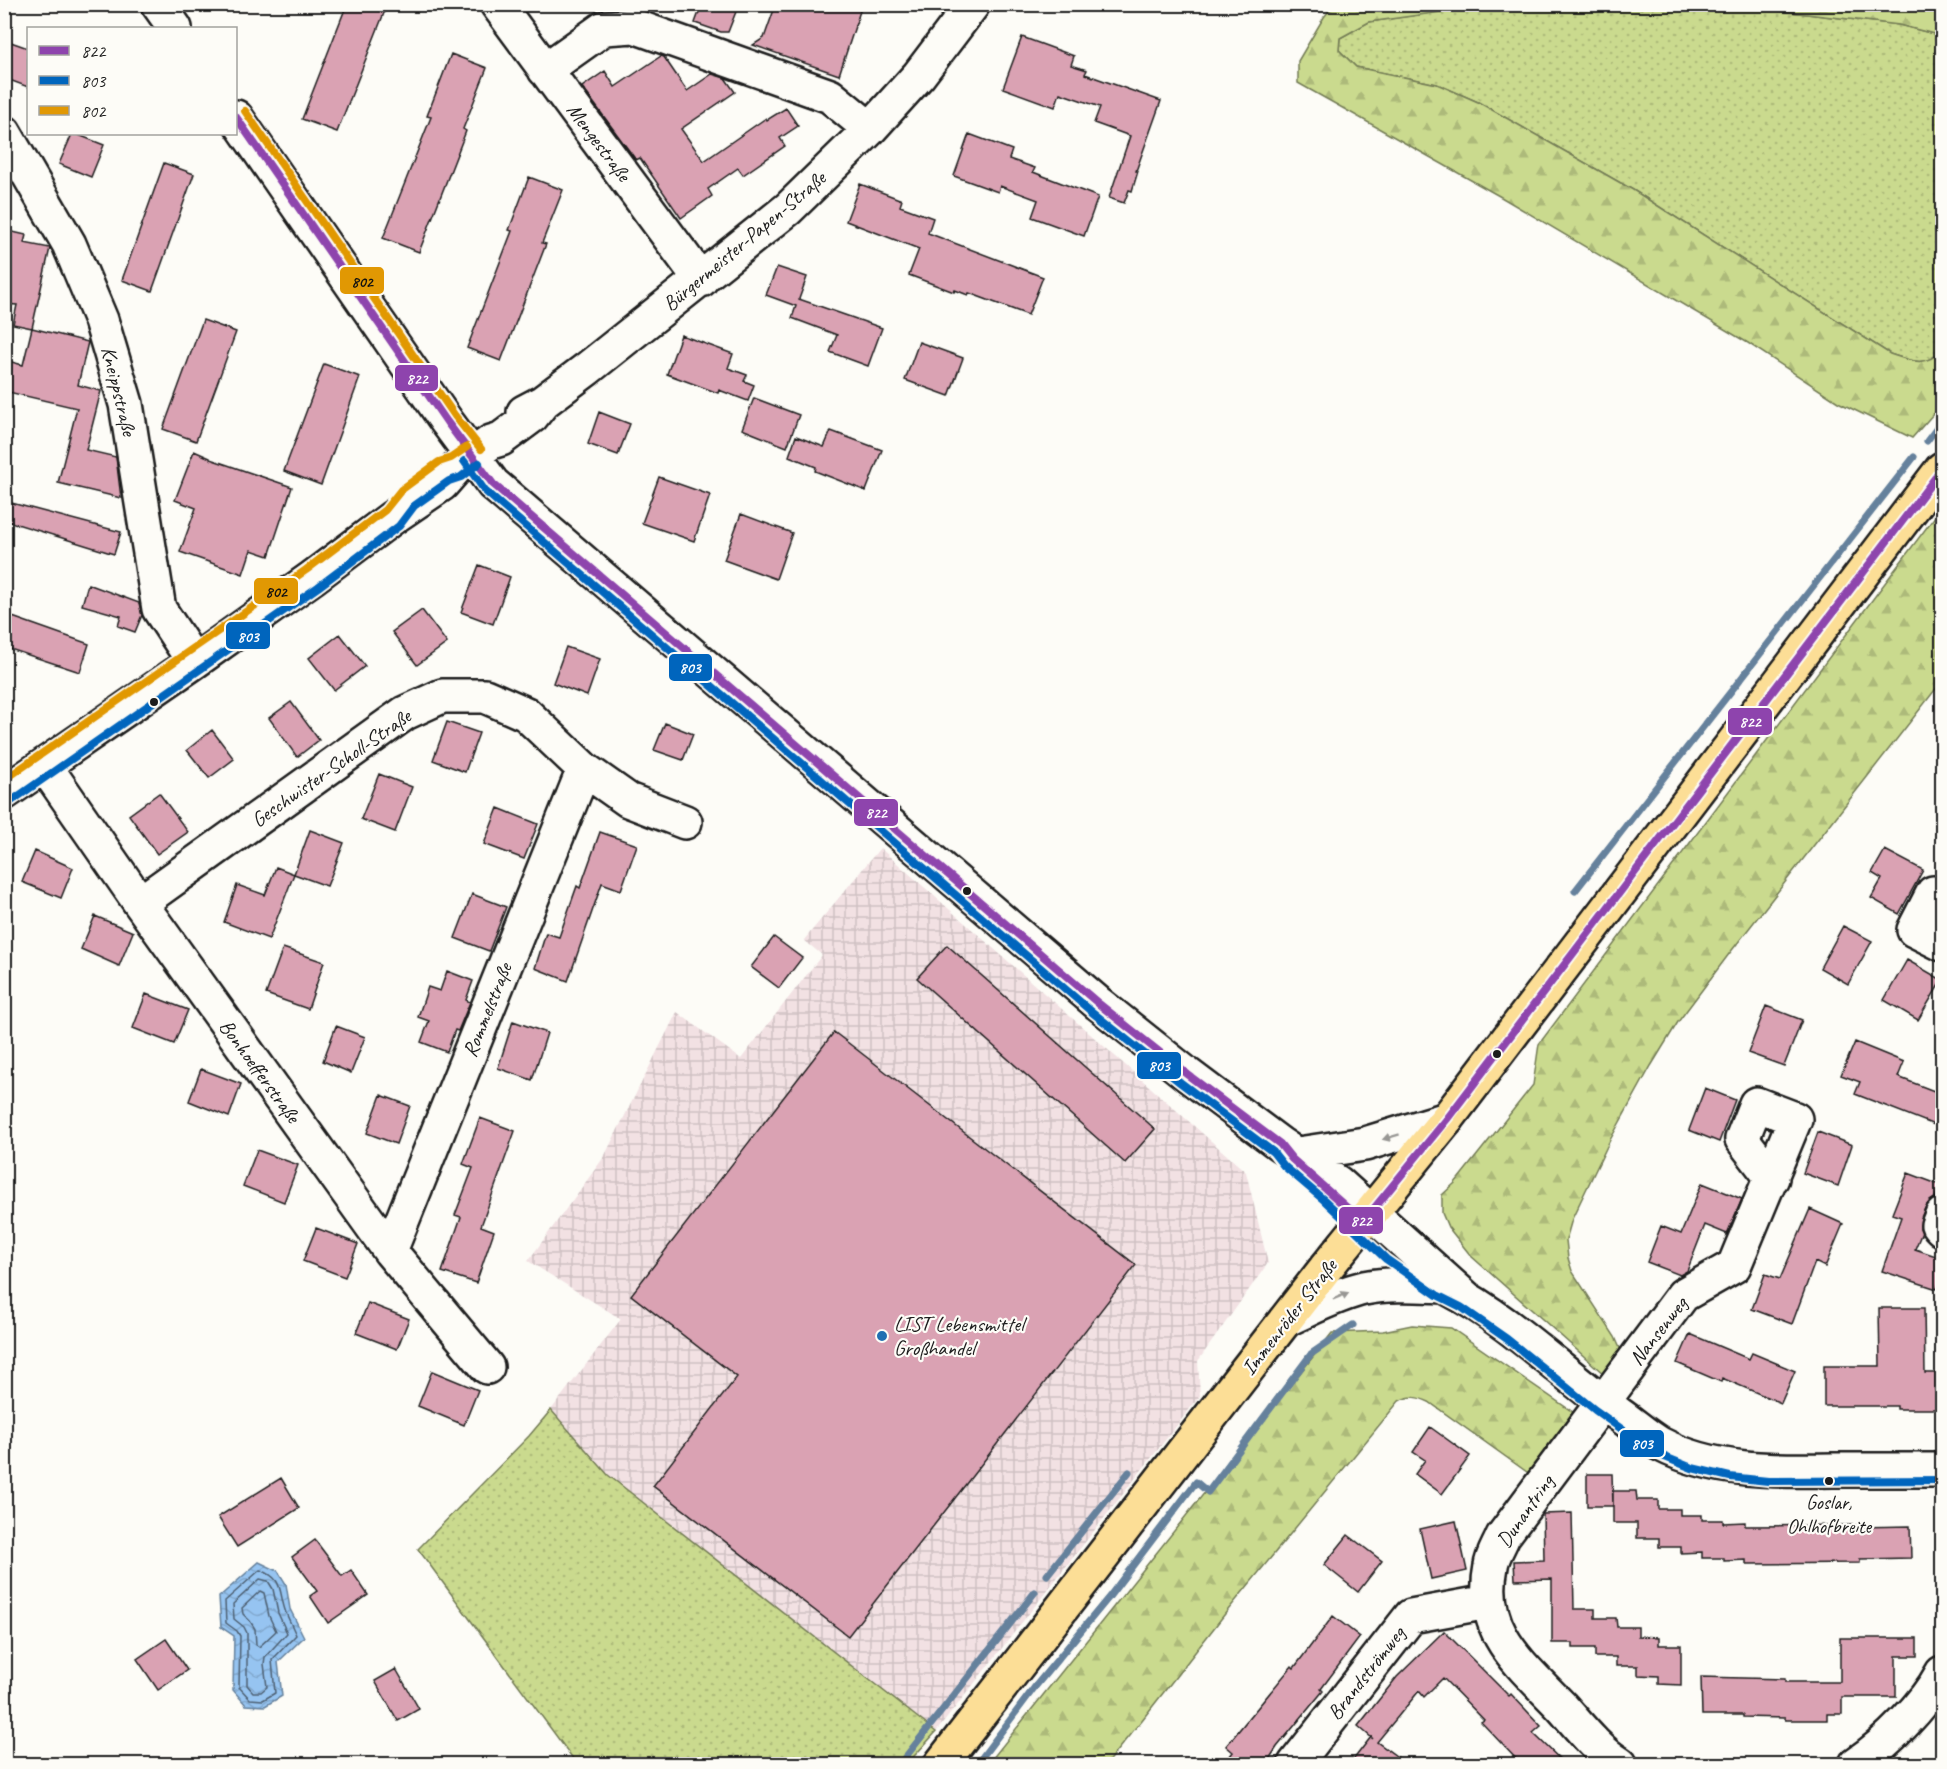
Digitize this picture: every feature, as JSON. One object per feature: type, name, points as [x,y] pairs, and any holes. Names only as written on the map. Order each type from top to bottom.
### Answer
[{"type":"main road","name":"Immenröder Straße","points":[[941,1764],[1287,1319],[1446,1119],[1942,469]]},
{"type":"street","points":[[158,4],[174,27]]},
{"type":"street","name":"Mengestraße","points":[[497,4],[701,280]]},
{"type":"street","name":"Bürgermeister-Papen-Straße","points":[[4,793],[312,578],[392,518],[407,498],[444,471],[501,439],[532,416],[543,402],[701,280],[788,209],[870,129],[920,75],[973,4]]},
{"type":"street","points":[[545,70],[604,28],[634,26],[830,96],[870,129]]},
{"type":"street","points":[[237,118],[447,422],[494,484],[507,497],[1099,1004],[1188,1075],[1338,1182],[1367,1217],[1454,1292],[1513,1331],[1602,1402],[1659,1443],[1694,1458],[1731,1467],[1769,1471],[1942,1470]]},
{"type":"street","name":"Kneippstraße","points":[[4,132],[18,182],[69,244],[101,320],[126,404],[159,609],[194,662]]},
{"type":"street","name":"Geschwister-Scholl-Straße","points":[[140,903],[405,713],[442,696],[485,696],[526,714],[584,769],[628,800],[685,822]]},
{"type":"street","name":"Bonhoefferstraße","points":[[45,766],[140,903],[390,1251],[487,1367]]},
{"type":"street","name":"Rommelstraße","points":[[390,1251],[584,769]]},
{"type":"street","points":[[1942,898],[1933,893],[1914,930],[1942,944]]},
{"type":"street","points":[[1289,1149],[1365,1144],[1446,1119]]},
{"type":"street","name":"Nansenweg","points":[[1602,1402],[1634,1364],[1683,1295],[1734,1266],[1772,1178]]},
{"type":"street","points":[[1942,1215],[1938,1225],[1942,1229]]},
{"type":"street","points":[[1287,1319],[1349,1292],[1366,1288],[1393,1284],[1454,1292]]},
{"type":"street","name":"Dunantring","points":[[1602,1402],[1503,1536],[1491,1564],[1488,1602],[1496,1629],[1510,1653],[1617,1764]]},
{"type":"street","name":"Brandströmweg","points":[[1295,1764],[1411,1616],[1488,1602]]},
{"type":"street","points":[[1856,1764],[1903,1724],[1937,1683],[1942,1673]]},
{"type":"shaded area","points":[[880,848],[1246,1172],[1268,1263],[1198,1361],[1200,1396],[936,1732],[608,1475],[551,1410],[621,1319],[528,1261],[604,1157],[677,1012],[741,1059],[822,955],[804,940]]},
{"type":"green space","points":[[1491,4],[1732,5],[1899,25],[1942,36],[1942,350],[1936,356],[1924,361],[1911,361],[1890,354],[1633,190],[1478,102],[1437,84],[1356,67],[1339,50],[1340,38],[1369,22]]},
{"type":"green space","points":[[1334,5],[1491,5],[1369,22],[1340,38],[1339,50],[1356,67],[1437,84],[1478,102],[1633,190],[1890,354],[1911,361],[1924,361],[1936,356],[1942,350],[1942,404],[1912,438],[1838,402],[1748,343],[1501,197],[1298,83],[1298,61],[1324,17]]},
{"type":"green space","points":[[1732,5],[1942,5],[1942,36],[1899,25]]},
{"type":"green space","points":[[1942,507],[1942,681],[1678,1022],[1610,1140],[1572,1219],[1566,1240],[1572,1271],[1615,1337],[1623,1355],[1605,1375],[1471,1256],[1448,1227],[1442,1213],[1442,1195],[1455,1183],[1533,1085],[1539,1044]]},
{"type":"green space","points":[[1412,1325],[1451,1328],[1577,1415],[1534,1472],[1527,1472],[1429,1402],[1414,1397],[1399,1401],[1106,1764],[988,1764],[1332,1333],[1383,1331]]},
{"type":"green space","points":[[551,1410],[608,1475],[936,1732],[907,1764],[577,1764],[418,1549],[529,1436]]},
{"type":"water","points":[[259,1562],[278,1571],[286,1584],[290,1609],[304,1637],[278,1662],[282,1696],[265,1706],[246,1705],[233,1690],[234,1636],[221,1627],[219,1597]]},
{"type":"building","points":[[347,4],[375,4],[386,8],[337,132],[302,119]]},
{"type":"building","points":[[702,4],[739,4],[728,32],[721,32],[695,23]]},
{"type":"building","points":[[776,4],[850,4],[861,8],[839,75],[753,45],[764,38]]},
{"type":"building","points":[[1022,37],[1074,56],[1071,65],[1087,70],[1085,74],[1161,101],[1136,171],[1138,171],[1132,191],[1129,190],[1124,203],[1109,198],[1130,136],[1094,123],[1100,107],[1060,93],[1055,107],[1003,88]]},
{"type":"building","points":[[8,41],[27,48],[27,87],[4,78],[4,51]]},
{"type":"building","points":[[451,54],[487,68],[463,129],[466,131],[419,252],[383,238],[431,117],[427,116]]},
{"type":"building","points":[[661,56],[664,57],[687,91],[712,74],[725,78],[735,92],[681,129],[704,161],[766,118],[767,120],[786,108],[798,126],[780,138],[785,146],[743,175],[738,168],[708,189],[712,196],[681,218],[640,158],[636,160],[582,87],[605,71],[615,87]]},
{"type":"building","points":[[969,134],[1012,150],[1009,159],[1035,168],[1033,172],[1098,197],[1084,236],[1032,217],[1038,200],[1000,186],[998,192],[954,176]]},
{"type":"building","points":[[72,135],[79,135],[104,145],[91,177],[59,164]]},
{"type":"building","points":[[164,163],[194,174],[152,291],[122,280]]},
{"type":"building","points":[[529,177],[563,190],[542,243],[546,244],[501,361],[467,348],[512,231],[509,230]]},
{"type":"building","points":[[860,184],[902,200],[900,206],[933,218],[928,233],[1043,277],[1028,315],[969,293],[968,295],[955,290],[954,292],[909,275],[919,249],[846,221]]},
{"type":"building","points":[[4,230],[26,235],[24,243],[50,248],[32,328],[13,324],[17,305],[4,304]]},
{"type":"building","points":[[777,267],[807,277],[799,299],[882,328],[868,366],[830,352],[837,335],[792,318],[796,306],[766,295]]},
{"type":"building","points":[[203,320],[236,332],[196,441],[163,429]]},
{"type":"building","points":[[32,328],[88,342],[78,385],[101,391],[86,450],[116,457],[121,498],[58,483],[77,408],[4,391],[4,360],[23,365]]},
{"type":"building","points":[[681,335],[733,354],[728,368],[747,375],[744,381],[754,385],[748,401],[719,390],[718,393],[667,374]]},
{"type":"building","points":[[919,342],[963,358],[949,396],[905,380]]},
{"type":"building","points":[[324,364],[360,377],[321,485],[284,471]]},
{"type":"building","points":[[754,398],[799,415],[787,447],[742,429]]},
{"type":"building","points":[[599,412],[630,424],[618,455],[588,444]]},
{"type":"building","points":[[831,431],[882,450],[866,491],[815,471],[816,467],[789,456],[796,436],[824,447]]},
{"type":"building","points":[[194,451],[210,459],[292,487],[269,556],[251,550],[243,574],[180,552],[196,508],[175,500]]},
{"type":"building","points":[[659,477],[710,495],[694,541],[642,523]]},
{"type":"building","points":[[4,501],[121,532],[114,554],[4,520]]},
{"type":"building","points":[[741,514],[792,533],[776,579],[724,560]]},
{"type":"building","points":[[479,565],[510,577],[493,624],[461,612]]},
{"type":"building","points":[[88,584],[139,603],[142,615],[135,632],[118,626],[121,616],[82,605]]},
{"type":"building","points":[[422,610],[447,643],[417,665],[392,632]]},
{"type":"building","points":[[4,614],[89,644],[80,672],[4,647]]},
{"type":"building","points":[[340,634],[365,666],[334,690],[309,658]]},
{"type":"building","points":[[566,647],[600,659],[587,696],[553,683]]},
{"type":"building","points":[[291,702],[319,740],[297,757],[269,718]]},
{"type":"building","points":[[447,722],[479,733],[465,772],[433,760]]},
{"type":"building","points":[[665,723],[693,734],[683,760],[654,750]]},
{"type":"building","points":[[212,730],[234,759],[209,778],[187,750]]},
{"type":"building","points":[[379,774],[412,787],[395,832],[361,819]]},
{"type":"building","points":[[159,793],[188,832],[157,854],[129,815]]},
{"type":"building","points":[[498,808],[538,824],[524,859],[484,844]]},
{"type":"building","points":[[310,830],[344,843],[327,886],[294,874]]},
{"type":"building","points":[[600,832],[637,845],[621,890],[602,883],[568,981],[535,968],[546,933],[559,937]]},
{"type":"building","points":[[1885,850],[1923,870],[1899,914],[1871,898],[1882,879],[1872,873]]},
{"type":"building","points":[[35,851],[73,868],[61,898],[22,882]]},
{"type":"building","points":[[276,867],[294,874],[269,939],[224,922],[237,885],[265,895]]},
{"type":"building","points":[[472,894],[506,907],[489,951],[455,938]]},
{"type":"building","points":[[95,916],[133,932],[119,966],[81,949]]},
{"type":"building","points":[[1843,926],[1872,941],[1848,984],[1820,968]]},
{"type":"building","points":[[774,937],[802,958],[779,988],[751,967]]},
{"type":"building","points":[[947,945],[1155,1129],[1125,1163],[917,978]]},
{"type":"building","points":[[283,948],[324,962],[308,1009],[266,994]]},
{"type":"building","points":[[1907,960],[1942,980],[1918,1020],[1884,1000]]},
{"type":"building","points":[[447,971],[473,981],[466,1000],[470,1002],[458,1031],[455,1030],[447,1052],[421,1042],[429,1021],[418,1017],[428,987],[440,991]]},
{"type":"building","points":[[146,994],[188,1010],[174,1044],[133,1028]]},
{"type":"building","points":[[1766,1006],[1802,1020],[1784,1066],[1748,1053]]},
{"type":"building","points":[[513,1021],[547,1033],[532,1080],[498,1068]]},
{"type":"building","points":[[336,1026],[365,1037],[351,1073],[323,1061]]},
{"type":"building","name":"LIST Lebensmittel Großhandel","points":[[834,1032],[1136,1265],[848,1636],[653,1486],[737,1377],[631,1295]]},
{"type":"building","points":[[1855,1042],[1904,1062],[1898,1077],[1942,1094],[1942,1128],[1855,1094],[1860,1082],[1841,1075]]},
{"type":"building","points":[[201,1069],[241,1084],[229,1117],[189,1101]]},
{"type":"building","points":[[1705,1088],[1735,1100],[1719,1142],[1689,1130]]},
{"type":"building","points":[[381,1095],[410,1106],[396,1144],[367,1133]]},
{"type":"building","points":[[480,1118],[515,1131],[481,1226],[494,1231],[476,1283],[442,1272],[461,1217],[455,1215],[473,1168],[463,1164]]},
{"type":"building","points":[[1818,1132],[1852,1145],[1838,1186],[1803,1173]]},
{"type":"building","points":[[257,1150],[298,1165],[284,1202],[243,1186]]},
{"type":"building","points":[[1908,1173],[1940,1185],[1935,1198],[1925,1208],[1921,1218],[1922,1232],[1915,1249],[1942,1258],[1942,1272],[1937,1289],[1882,1271],[1901,1217],[1892,1214]]},
{"type":"building","points":[[1702,1183],[1742,1199],[1727,1234],[1705,1225],[1687,1271],[1680,1275],[1647,1262],[1661,1226],[1681,1234]]},
{"type":"building","points":[[1810,1209],[1843,1224],[1825,1267],[1815,1262],[1792,1324],[1752,1309],[1765,1274],[1780,1279]]},
{"type":"building","points":[[316,1228],[358,1244],[345,1277],[303,1261]]},
{"type":"building","points":[[368,1303],[409,1319],[397,1349],[356,1333]]},
{"type":"building","points":[[1879,1308],[1924,1308],[1925,1373],[1936,1373],[1936,1409],[1897,1409],[1897,1406],[1824,1406],[1824,1366],[1880,1366]]},
{"type":"building","points":[[1690,1334],[1749,1359],[1752,1353],[1795,1371],[1781,1403],[1722,1378],[1721,1382],[1677,1363]]},
{"type":"building","points":[[432,1371],[478,1390],[464,1425],[418,1406]]},
{"type":"building","points":[[1430,1427],[1470,1456],[1442,1494],[1415,1474],[1425,1460],[1413,1452]]},
{"type":"building","points":[[1587,1474],[1612,1474],[1613,1506],[1587,1506]]},
{"type":"building","points":[[281,1478],[299,1508],[237,1547],[218,1517]]},
{"type":"building","points":[[1613,1491],[1636,1491],[1637,1500],[1658,1500],[1658,1509],[1680,1509],[1680,1515],[1702,1515],[1702,1520],[1723,1520],[1723,1523],[1745,1522],[1745,1526],[1910,1526],[1911,1558],[1860,1559],[1860,1563],[1746,1564],[1746,1560],[1724,1561],[1724,1558],[1702,1558],[1702,1552],[1681,1553],[1681,1547],[1659,1547],[1659,1538],[1637,1538],[1637,1523],[1613,1523]]},
{"type":"building","points":[[1572,1513],[1574,1609],[1595,1609],[1595,1618],[1616,1618],[1617,1627],[1638,1627],[1638,1636],[1659,1637],[1659,1645],[1681,1645],[1681,1685],[1659,1684],[1659,1676],[1638,1675],[1638,1666],[1616,1666],[1616,1657],[1595,1657],[1595,1648],[1573,1648],[1573,1643],[1552,1643],[1552,1579],[1515,1580],[1514,1561],[1544,1560],[1543,1514]]},
{"type":"building","points":[[1456,1521],[1467,1571],[1431,1579],[1420,1529]]},
{"type":"building","points":[[1348,1535],[1382,1561],[1358,1592],[1324,1565]]},
{"type":"building","points":[[315,1540],[342,1576],[351,1570],[368,1595],[328,1623],[310,1596],[317,1591],[292,1557]]},
{"type":"building","points":[[1333,1616],[1360,1637],[1321,1689],[1323,1691],[1266,1764],[1224,1764],[1233,1752],[1226,1746],[1292,1666],[1294,1668]]},
{"type":"building","points":[[1444,1631],[1509,1696],[1511,1694],[1541,1726],[1533,1733],[1565,1764],[1521,1764],[1481,1722],[1484,1720],[1443,1678],[1424,1697],[1419,1691],[1377,1742],[1407,1764],[1350,1764],[1371,1737],[1358,1726],[1397,1677]]},
{"type":"building","points":[[1840,1638],[1917,1638],[1917,1656],[1896,1656],[1896,1697],[1842,1697],[1842,1714],[1827,1714],[1827,1720],[1702,1715],[1701,1677],[1785,1679],[1785,1682],[1840,1682]]},
{"type":"building","points":[[166,1639],[187,1670],[158,1690],[137,1659]]},
{"type":"building","points":[[396,1669],[419,1709],[398,1721],[375,1681]]},
{"type":"waterway","points":[[1927,441],[1942,421]]},
{"type":"waterway","points":[[1575,891],[1914,457]]},
{"type":"waterway","points":[[977,1764],[1034,1688],[1109,1597],[1196,1482],[1208,1492],[1311,1354],[1353,1325]]},
{"type":"waterway","points":[[1047,1575],[1129,1472]]},
{"type":"waterway","points":[[900,1764],[1035,1592]]},
{"type":"transit line","name":"802","points":[[245,111],[455,416],[481,449]]},
{"type":"transit line","name":"822","points":[[237,118],[447,422],[493,484],[1099,1004],[1280,1144],[1292,1159],[1363,1222],[1447,1119],[1942,469]]},
{"type":"transit line","name":"802","points":[[4,780],[306,570],[385,510],[401,490],[439,462],[451,458],[467,447]]},
{"type":"transit line","name":"803","points":[[464,461],[485,491],[501,505],[1092,1012],[1273,1152],[1284,1166],[1324,1200],[1386,1259],[1437,1295],[1461,1307],[1507,1339],[1595,1410],[1655,1453],[1692,1468],[1730,1477],[1768,1481],[1942,1480]]},
{"type":"transit line","name":"803","points":[[10,802],[318,587],[399,526],[414,506],[479,463]]},
{"type":"place","name":"LIST Lebensmittel Großhandel","points":[[882,1336]]},
{"type":"place","name":"Goslar, Ohlhofbreite","points":[[1829,1481]]}]
